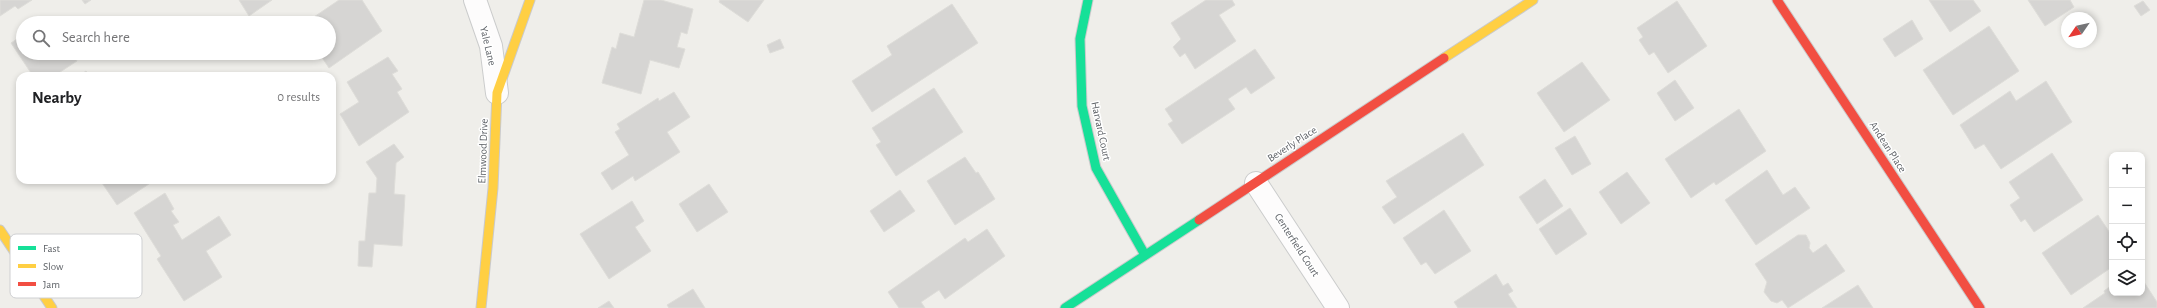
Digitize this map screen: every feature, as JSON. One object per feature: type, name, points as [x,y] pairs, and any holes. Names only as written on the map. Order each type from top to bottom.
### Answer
[{"type":"street","name":"Yale Lane","points":[[475,0],[491,46],[497,93]]},
{"type":"street","name":"Elmwood Drive","points":[[481,308],[493,188],[497,93],[530,0]]},
{"type":"street","name":"Harvard Court","points":[[1088,0],[1080,39],[1082,106],[1096,168],[1145,255]]},
{"type":"street","name":"Beverly Place","points":[[1065,308],[1533,0]]},
{"type":"street","name":"Andean Place","points":[[1777,0],[1980,308]]},
{"type":"street","name":"Centerfield Court","points":[[1256,183],[1338,308]]},
{"type":"street","points":[[0,230],[10,245]]},
{"type":"street","points":[[45,298],[52,308]]},
{"type":"building","points":[[0,0],[32,0],[18,9],[15,6],[0,16]]},
{"type":"building","points":[[82,0],[91,0],[85,4]]},
{"type":"building","points":[[239,0],[272,0],[249,16]]},
{"type":"building","points":[[339,0],[362,0],[382,31],[329,68],[324,60],[336,60],[336,16],[315,16]]},
{"type":"building","points":[[644,0],[661,0],[693,9],[687,34],[681,32],[677,47],[685,49],[679,68],[650,60],[641,94],[602,83],[612,47],[616,49],[620,33],[634,37]]},
{"type":"building","points":[[720,0],[764,0],[748,22],[719,2]]},
{"type":"building","points":[[1206,0],[1232,0],[1235,5],[1219,15],[1236,41],[1195,69],[1185,53],[1180,57],[1173,47],[1181,39],[1171,23]]},
{"type":"building","points":[[1929,0],[1973,0],[1981,11],[1950,32]]},
{"type":"building","points":[[2028,0],[2070,0],[2074,7],[2066,12],[2061,12],[2061,16],[2045,26]]},
{"type":"building","points":[[1677,1],[1707,46],[1668,73],[1654,52],[1649,55],[1639,40],[1643,37],[1637,28]]},
{"type":"building","points":[[2143,1],[2150,10],[2141,16],[2134,6]]},
{"type":"building","points":[[952,4],[978,43],[872,112],[852,81],[892,55],[887,46]]},
{"type":"building","points":[[1912,20],[1923,39],[1895,57],[1883,39]]},
{"type":"building","points":[[1989,26],[2019,71],[1953,115],[1923,70]]},
{"type":"building","points":[[780,39],[784,48],[770,53],[767,45]]},
{"type":"building","points":[[16,40],[16,50],[11,43]]},
{"type":"building","points":[[1255,49],[1275,78],[1251,94],[1246,87],[1228,99],[1235,109],[1182,144],[1168,124],[1173,121],[1165,109]]},
{"type":"building","points":[[388,57],[398,71],[392,74],[402,89],[397,92],[409,112],[359,146],[340,114],[359,102],[347,82]]},
{"type":"building","points":[[22,60],[77,61],[60,72],[30,72]]},
{"type":"building","points":[[1582,62],[1610,100],[1564,132],[1537,93]]},
{"type":"building","points":[[1675,80],[1694,108],[1675,121],[1657,93]]},
{"type":"building","points":[[2046,81],[2072,122],[2001,169],[1984,144],[1975,149],[1960,125],[2010,91],[2016,101]]},
{"type":"building","points":[[934,88],[963,132],[896,176],[876,145],[881,142],[872,128]]},
{"type":"building","points":[[674,92],[690,117],[667,132],[680,152],[635,181],[633,176],[612,190],[601,173],[629,155],[615,132],[620,129],[617,124],[658,98],[659,101]]},
{"type":"building","points":[[1739,109],[1766,151],[1716,185],[1714,182],[1691,198],[1665,159]]},
{"type":"building","points":[[1463,133],[1484,165],[1394,224],[1382,207],[1397,197],[1386,181]]},
{"type":"building","points":[[1575,136],[1591,164],[1572,175],[1555,148]]},
{"type":"building","points":[[394,144],[404,157],[396,163],[394,194],[405,195],[402,246],[374,244],[372,267],[358,266],[359,241],[365,241],[369,193],[376,193],[377,178],[366,162]]},
{"type":"building","points":[[2052,153],[2083,200],[2034,232],[2025,219],[2021,222],[2010,205],[2020,198],[2009,182]]},
{"type":"building","points":[[965,157],[976,173],[978,172],[995,199],[955,225],[927,181]]},
{"type":"building","points":[[1767,170],[1783,195],[1795,187],[1810,208],[1756,245],[1725,200]]},
{"type":"building","points":[[1627,172],[1650,203],[1621,224],[1599,192]]},
{"type":"building","points":[[1545,179],[1563,206],[1537,224],[1519,197]]},
{"type":"building","points":[[103,184],[149,184],[117,205]]},
{"type":"building","points":[[709,184],[728,212],[697,232],[679,204]]},
{"type":"building","points":[[900,190],[915,211],[884,232],[870,211]]},
{"type":"building","points":[[165,193],[174,209],[171,211],[179,222],[173,225],[182,240],[219,216],[231,235],[206,251],[222,277],[184,301],[157,259],[161,256],[134,213]]},
{"type":"building","points":[[632,201],[644,221],[635,227],[651,251],[609,279],[580,234]]},
{"type":"building","points":[[1570,208],[1587,234],[1556,255],[1539,229]]},
{"type":"building","points":[[1444,210],[1471,251],[1435,274],[1426,262],[1421,265],[1403,238]]},
{"type":"building","points":[[2098,215],[2109,232],[2109,269],[2071,295],[2042,253]]},
{"type":"building","points":[[987,229],[1005,256],[945,299],[939,290],[921,302],[925,308],[899,308],[888,292],[965,238],[968,242]]},
{"type":"building","points":[[1798,235],[1806,235],[1810,243],[1809,248],[1813,253],[1826,244],[1845,271],[1788,308],[1782,300],[1777,303],[1771,301],[1764,292],[1767,282],[1755,264]]},
{"type":"building","points":[[1496,274],[1503,286],[1508,283],[1513,291],[1508,294],[1517,308],[1458,308],[1454,302]]},
{"type":"building","points":[[2145,284],[2157,302],[2157,308],[2083,308],[2105,293],[2104,291],[2109,287],[2109,296],[2145,296]]},
{"type":"building","points":[[1858,285],[1873,308],[1822,308]]},
{"type":"building","points":[[693,289],[705,308],[669,308],[667,305]]},
{"type":"building","points":[[609,301],[614,308],[598,308]]},
{"type":"traffic: fast","points":[[1088,0],[1080,39],[1082,106],[1096,168],[1145,255]]},
{"type":"traffic: fast","points":[[1065,308],[1199,220]]},
{"type":"traffic: slow","points":[[481,308],[493,188],[497,93],[530,0]]},
{"type":"traffic: slow","points":[[1444,58],[1533,0]]},
{"type":"traffic: slow","points":[[0,230],[10,245]]},
{"type":"traffic: slow","points":[[45,298],[52,308]]},
{"type":"traffic: jam","points":[[1777,0],[1980,308]]},
{"type":"traffic: jam","points":[[1199,220],[1444,58]]}]
